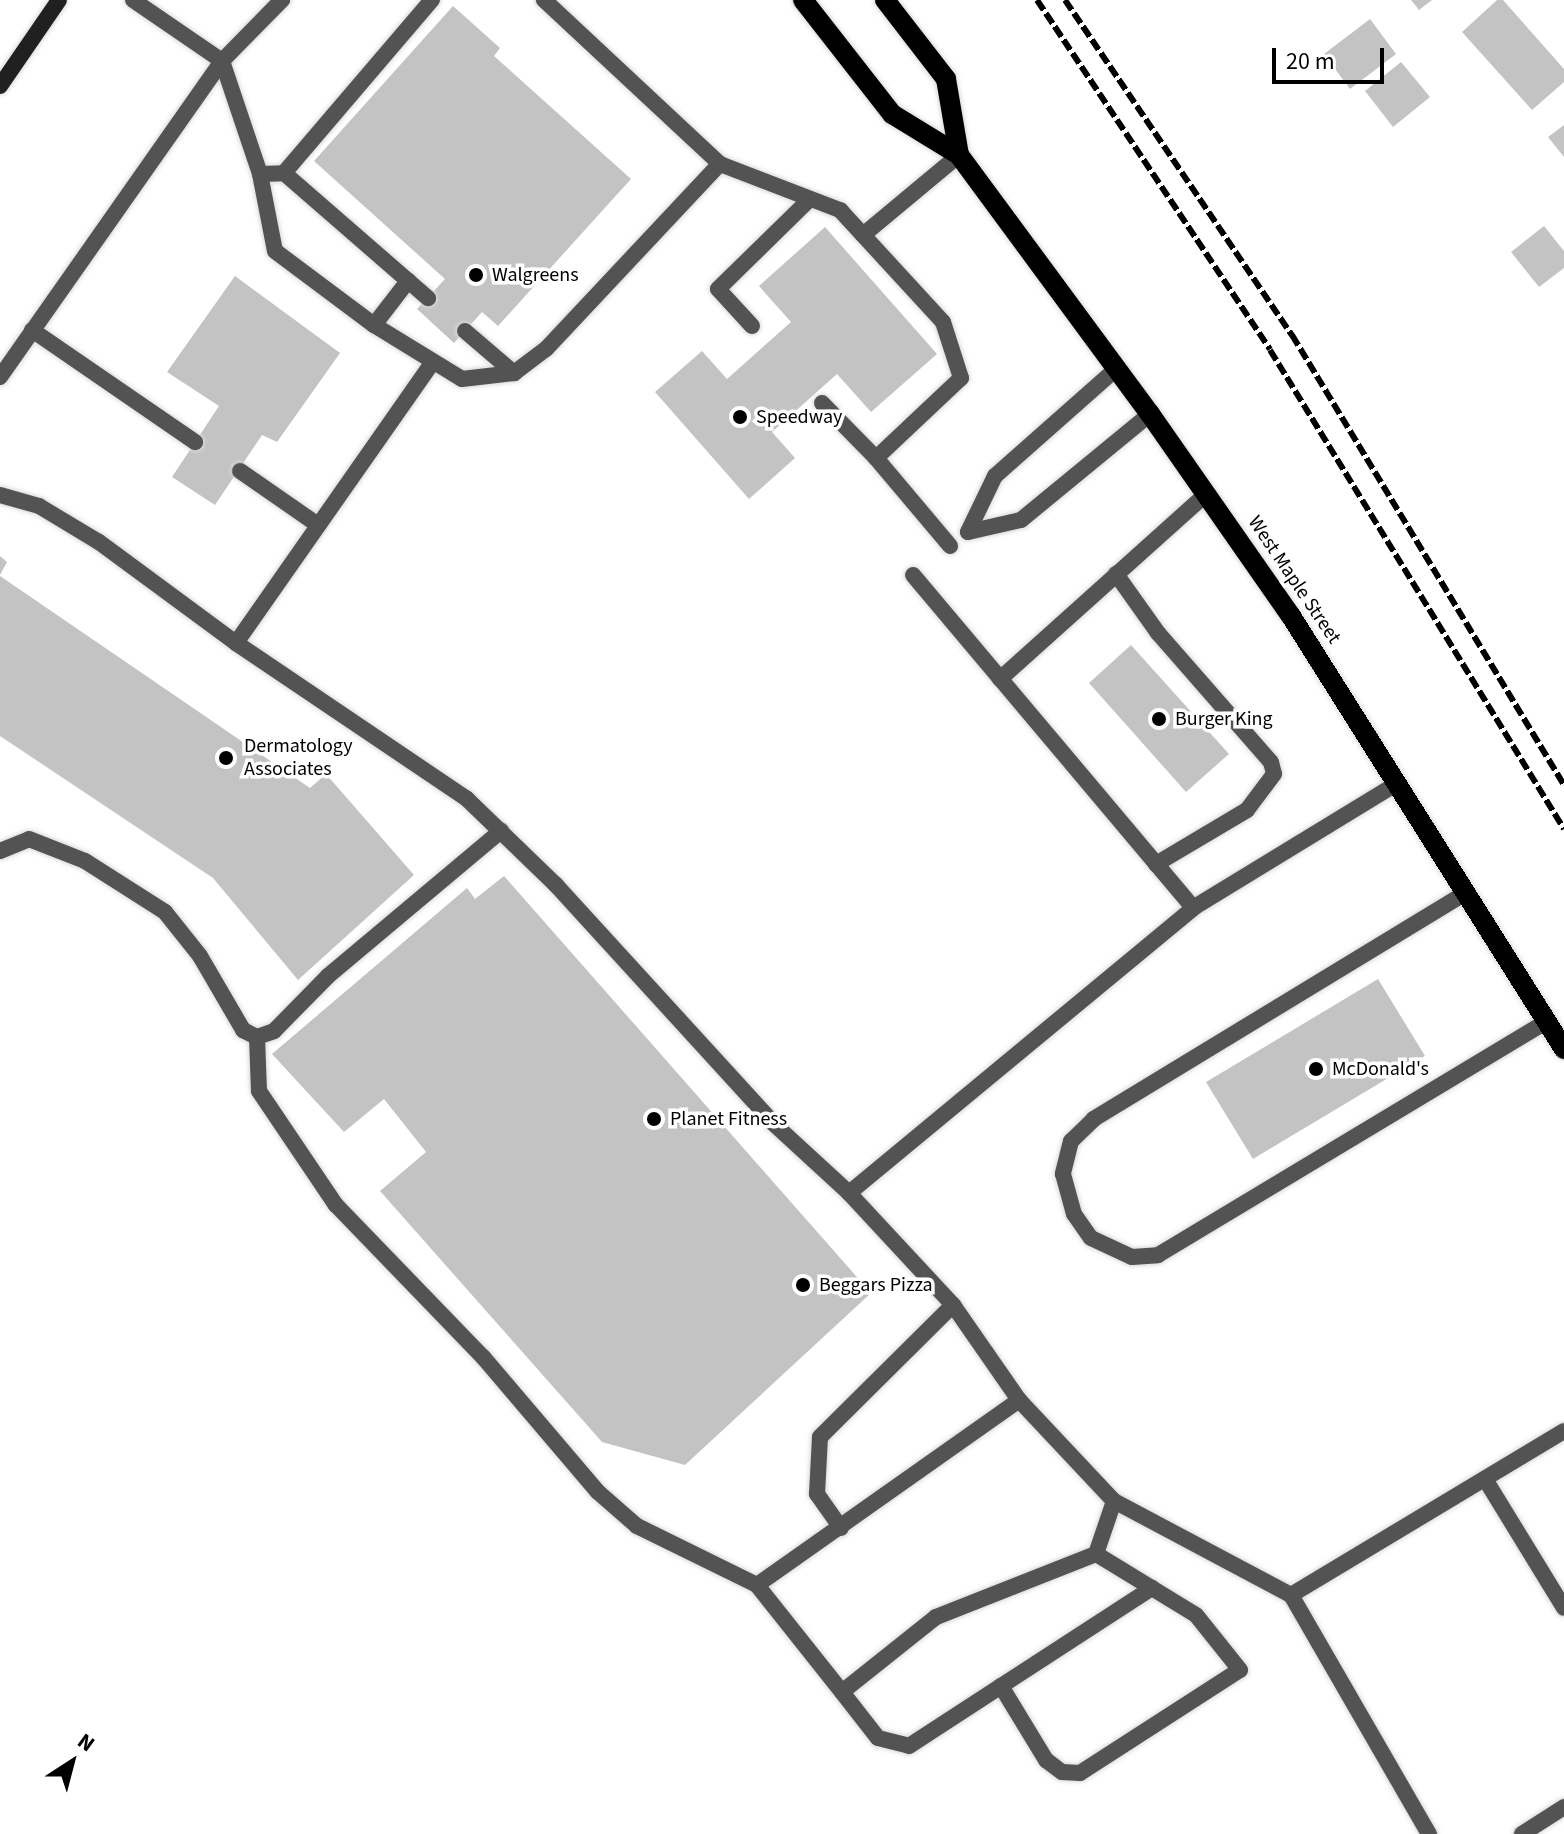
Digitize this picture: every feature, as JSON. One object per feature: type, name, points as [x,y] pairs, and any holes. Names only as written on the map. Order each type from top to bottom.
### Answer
[{"type":"main road","name":"West Maple Street","points":[[803,0],[892,114],[959,155],[1117,368],[1206,494],[1398,783],[1564,1049]]},
{"type":"main road","name":"West Maple Street","points":[[885,0],[946,79],[959,155]]},
{"type":"street","points":[[0,86],[59,0]]},
{"type":"lane","points":[[133,0],[222,61],[260,174],[275,251],[374,325],[462,379],[514,373],[546,349],[720,164]]},
{"type":"lane","points":[[0,377],[222,61],[282,0]]},
{"type":"lane","points":[[284,173],[432,0]]},
{"type":"lane","points":[[544,0],[720,164],[808,201],[840,210],[943,322],[961,378],[876,458]]},
{"type":"lane","points":[[863,235],[959,155]]},
{"type":"lane","points":[[260,174],[284,173],[428,298]]},
{"type":"lane","points":[[752,326],[718,289],[808,201]]},
{"type":"lane","points":[[374,325],[408,281]]},
{"type":"lane","points":[[32,330],[195,442]]},
{"type":"lane","points":[[465,331],[514,373]]},
{"type":"lane","points":[[236,643],[432,363]]},
{"type":"lane","points":[[1117,368],[995,476],[968,532],[1021,520],[1150,414]]},
{"type":"lane","points":[[822,403],[876,458],[950,546]]},
{"type":"lane","points":[[240,471],[318,525]]},
{"type":"lane","points":[[1000,679],[1206,494]]},
{"type":"lane","points":[[0,495],[39,506],[99,542],[236,643],[467,799],[501,831],[773,1123],[849,1193],[953,1305],[1019,1400],[1114,1501],[1291,1595],[1429,1834]]},
{"type":"lane","points":[[1116,574],[1158,633],[1271,762],[1274,774],[1247,810],[1156,864]]},
{"type":"lane","points":[[913,575],[1193,908]]},
{"type":"lane","points":[[849,1193],[1193,908],[1398,783]]},
{"type":"lane","points":[[0,851],[29,839],[85,861],[165,912],[200,956],[243,1030],[257,1037],[274,1031],[328,976],[501,831]]},
{"type":"lane","points":[[1467,892],[1094,1119],[1071,1141],[1063,1174],[1074,1214],[1091,1238],[1132,1257],[1158,1255],[1547,1021]]},
{"type":"lane","points":[[257,1037],[259,1091],[336,1205],[483,1357],[598,1492],[637,1526],[757,1585],[878,1738],[909,1746],[1152,1588]]},
{"type":"lane","points":[[841,1528],[817,1494],[820,1437],[953,1305]]},
{"type":"lane","points":[[757,1585],[1019,1400]]},
{"type":"lane","points":[[1291,1595],[1564,1431]]},
{"type":"lane","points":[[1485,1479],[1562,1599]]},
{"type":"lane","points":[[842,1692],[936,1617],[1096,1554],[1114,1501]]},
{"type":"lane","points":[[1001,1686],[1046,1760],[1062,1772],[1080,1773],[1240,1670],[1196,1615],[1096,1554]]},
{"type":"lane","points":[[1522,1834],[1564,1807]]},
{"type":"building","points":[[1411,0],[1432,0],[1419,10]]},
{"type":"building","points":[[1497,0],[1503,0],[1564,69],[1564,82],[1532,110],[1462,32]]},
{"type":"building","name":"Walgreens","points":[[453,6],[500,48],[494,56],[631,179],[498,326],[482,312],[454,343],[417,309],[445,279],[314,161]]},
{"type":"building","points":[[1370,19],[1396,54],[1350,89],[1324,54]]},
{"type":"building","points":[[1401,62],[1430,97],[1393,127],[1365,91]]},
{"type":"building","points":[[1564,125],[1564,157],[1548,137]]},
{"type":"building","points":[[1544,226],[1564,251],[1564,268],[1539,287],[1511,252]]},
{"type":"building","points":[[825,227],[937,354],[871,412],[837,374],[772,432],[795,458],[749,499],[655,392],[702,351],[727,379],[791,322],[759,286]]},
{"type":"building","points":[[235,276],[340,353],[277,442],[262,435],[215,505],[172,477],[219,406],[167,372]]},
{"type":"building","points":[[0,556],[7,562],[0,575]]},
{"type":"building","points":[[0,576],[310,788],[326,774],[414,875],[298,980],[213,878],[0,736]]},
{"type":"building","name":"Burger King","points":[[1131,645],[1229,754],[1186,792],[1089,683]]},
{"type":"building","points":[[504,876],[871,1293],[685,1465],[602,1442],[380,1191],[426,1152],[384,1099],[344,1132],[272,1054],[467,888],[475,899]]},
{"type":"building","name":"McDonald's","points":[[1378,979],[1425,1056],[1253,1159],[1206,1082]]},
{"type":"railway","points":[[1037,0],[1270,350],[1564,829]]},
{"type":"railway","points":[[1065,0],[1292,335],[1564,785]]},
{"type":"place","name":"Walgreens","points":[[476,275]]},
{"type":"place","name":"Speedway","points":[[740,417]]},
{"type":"place","name":"Burger King","points":[[1159,719]]},
{"type":"place","name":"Dermatology Associates","points":[[226,758]]},
{"type":"place","name":"McDonald's","points":[[1316,1069]]},
{"type":"place","name":"Planet Fitness","points":[[654,1119]]},
{"type":"place","name":"Beggars Pizza","points":[[803,1285]]}]
